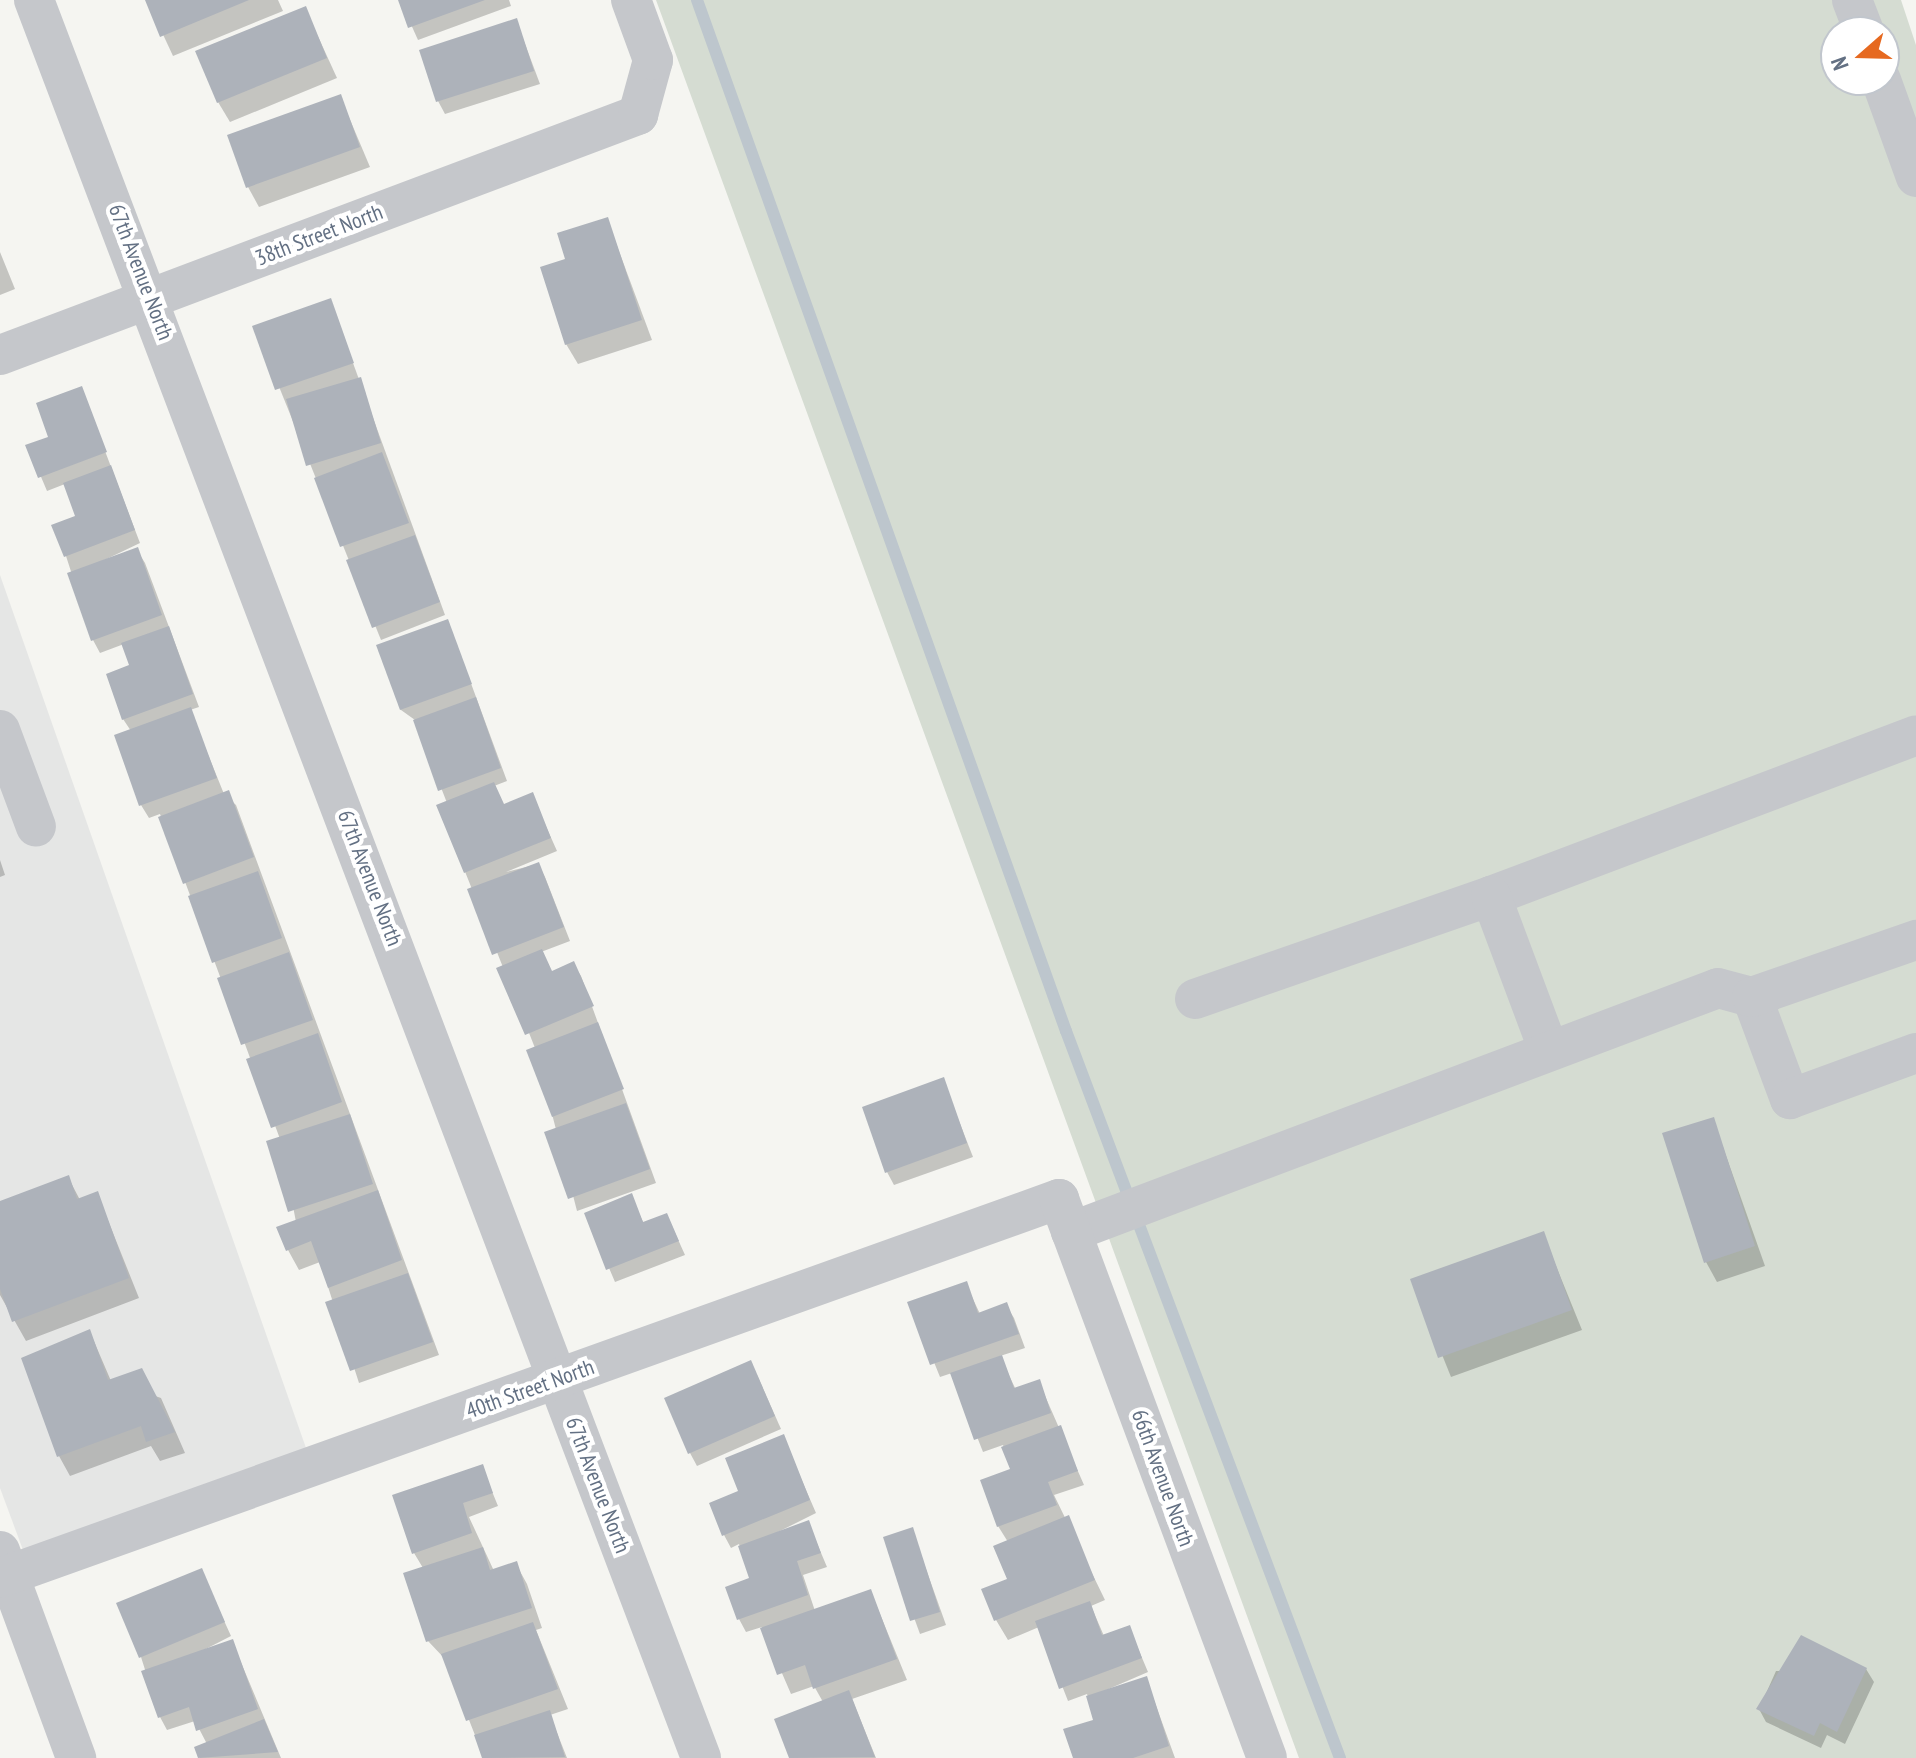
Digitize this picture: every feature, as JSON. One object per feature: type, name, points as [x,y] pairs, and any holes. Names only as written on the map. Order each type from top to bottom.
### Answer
[{"type":"street","name":"67th Avenue North","points":[[34,0],[152,298],[701,1758]]},
{"type":"street","name":"38th Street North","points":[[0,355],[638,115],[653,60],[631,0]]},
{"type":"street","points":[[1887,96],[1916,177]]},
{"type":"street","points":[[0,730],[36,827]]},
{"type":"street","points":[[1195,999],[1491,896],[1916,735]]},
{"type":"street","points":[[1491,896],[1549,1051]]},
{"type":"street","points":[[1916,940],[1752,997],[1790,1099],[1916,1053]]},
{"type":"street","name":"40th Street North","points":[[3,1568],[558,1379],[1065,1215],[1187,1188],[1718,988],[1752,997]]},
{"type":"street","name":"66th Avenue North","points":[[1065,1215],[1267,1758]]},
{"type":"street","points":[[3,1568],[76,1758]]},
{"type":"shaded area","points":[[656,0],[1901,0],[1916,45],[1916,1758],[1299,1758]]},
{"type":"shaded area","points":[[0,575],[306,1448],[23,1550],[0,1488]]},
{"type":"building","points":[[145,0],[249,0],[160,37]]},
{"type":"building","points":[[398,0],[485,0],[408,28]]},
{"type":"building","points":[[306,6],[327,58],[217,103],[195,51]]},
{"type":"building","points":[[517,18],[534,71],[436,102],[419,50]]},
{"type":"building","points":[[341,94],[360,147],[246,188],[227,135]]},
{"type":"building","points":[[608,217],[642,320],[565,345],[540,267],[565,259],[557,233]]},
{"type":"building","points":[[331,298],[354,363],[275,390],[252,326]]},
{"type":"building","points":[[361,377],[381,443],[306,466],[286,399]]},
{"type":"building","points":[[82,386],[107,452],[38,478],[25,445],[48,437],[36,403]]},
{"type":"building","points":[[382,452],[409,523],[340,547],[314,478]]},
{"type":"building","points":[[111,465],[135,530],[64,557],[51,525],[75,516],[63,483]]},
{"type":"building","points":[[415,535],[440,602],[372,628],[346,560]]},
{"type":"building","points":[[138,547],[162,615],[91,641],[67,573]]},
{"type":"building","points":[[448,619],[472,684],[400,710],[376,645]]},
{"type":"building","points":[[169,626],[193,694],[122,720],[106,674],[129,665],[121,643]]},
{"type":"building","points":[[476,697],[501,768],[438,791],[413,720]]},
{"type":"building","points":[[191,707],[217,778],[139,806],[114,735]]},
{"type":"building","points":[[494,782],[504,804],[533,792],[551,838],[464,873],[436,805]]},
{"type":"building","points":[[229,790],[254,857],[183,884],[158,817]]},
{"type":"building","points":[[539,862],[564,927],[492,955],[467,889]]},
{"type":"building","points":[[258,871],[282,938],[212,963],[188,896]]},
{"type":"building","points":[[542,949],[552,971],[574,961],[594,1006],[525,1035],[496,968]]},
{"type":"building","points":[[289,952],[313,1020],[241,1045],[217,978]]},
{"type":"building","points":[[598,1022],[624,1089],[552,1117],[526,1050]]},
{"type":"building","points":[[318,1033],[342,1102],[271,1128],[246,1059]]},
{"type":"building","points":[[944,1077],[967,1143],[885,1173],[862,1107]]},
{"type":"building","points":[[626,1103],[650,1169],[568,1199],[544,1132]]},
{"type":"building","points":[[350,1114],[373,1184],[288,1212],[266,1141]]},
{"type":"building","points":[[1714,1117],[1755,1246],[1704,1263],[1662,1133]]},
{"type":"building","points":[[69,1175],[77,1199],[98,1191],[129,1278],[12,1322],[0,1289],[0,1201]]},
{"type":"building","points":[[378,1190],[402,1260],[328,1288],[311,1241],[286,1251],[276,1227]]},
{"type":"building","points":[[632,1193],[643,1222],[667,1213],[679,1241],[606,1270],[584,1213]]},
{"type":"building","points":[[1544,1231],[1572,1310],[1438,1358],[1410,1279]]},
{"type":"building","points":[[408,1273],[433,1342],[350,1371],[325,1302]]},
{"type":"building","points":[[967,1281],[978,1313],[1007,1302],[1019,1334],[930,1365],[907,1302]]},
{"type":"building","points":[[90,1329],[108,1380],[142,1368],[175,1432],[146,1442],[141,1426],[57,1457],[21,1358]]},
{"type":"building","points":[[1002,1355],[1014,1388],[1040,1379],[1051,1413],[974,1440],[950,1373]]},
{"type":"building","points":[[751,1360],[775,1416],[688,1454],[664,1398]]},
{"type":"building","points":[[1061,1425],[1078,1471],[1048,1482],[1057,1505],[997,1527],[980,1480],[1010,1469],[1001,1447]]},
{"type":"building","points":[[784,1434],[810,1500],[722,1536],[709,1503],[738,1491],[725,1458]]},
{"type":"building","points":[[483,1464],[493,1493],[463,1503],[472,1533],[412,1554],[392,1495]]},
{"type":"building","points":[[1069,1515],[1095,1580],[994,1621],[981,1589],[1007,1579],[993,1546]]},
{"type":"building","points":[[809,1520],[821,1553],[797,1561],[808,1595],[737,1620],[725,1587],[749,1578],[738,1546]]},
{"type":"building","points":[[913,1527],[940,1612],[910,1621],[883,1537]]},
{"type":"building","points":[[483,1547],[490,1570],[517,1561],[532,1608],[426,1642],[403,1573]]},
{"type":"building","points":[[202,1568],[225,1622],[139,1658],[116,1603]]},
{"type":"building","points":[[871,1589],[897,1659],[813,1689],[805,1665],[777,1675],[760,1628]]},
{"type":"building","points":[[1090,1601],[1102,1635],[1130,1625],[1142,1658],[1059,1689],[1035,1621]]},
{"type":"building","points":[[533,1622],[558,1689],[466,1721],[441,1654]]},
{"type":"building","points":[[1801,1635],[1867,1668],[1837,1732],[1820,1723],[1814,1736],[1756,1709]]},
{"type":"building","points":[[233,1639],[258,1709],[196,1731],[189,1707],[158,1718],[141,1671]]},
{"type":"building","points":[[1147,1676],[1169,1746],[1133,1758],[1073,1758],[1063,1729],[1093,1720],[1086,1696]]},
{"type":"building","points":[[849,1690],[875,1757],[789,1758],[774,1719]]},
{"type":"building","points":[[550,1710],[565,1757],[482,1758],[474,1735]]},
{"type":"building","points":[[264,1719],[278,1752],[198,1758],[194,1747]]},
{"type":"waterway","points":[[697,0],[1066,1031],[1340,1758]]}]
